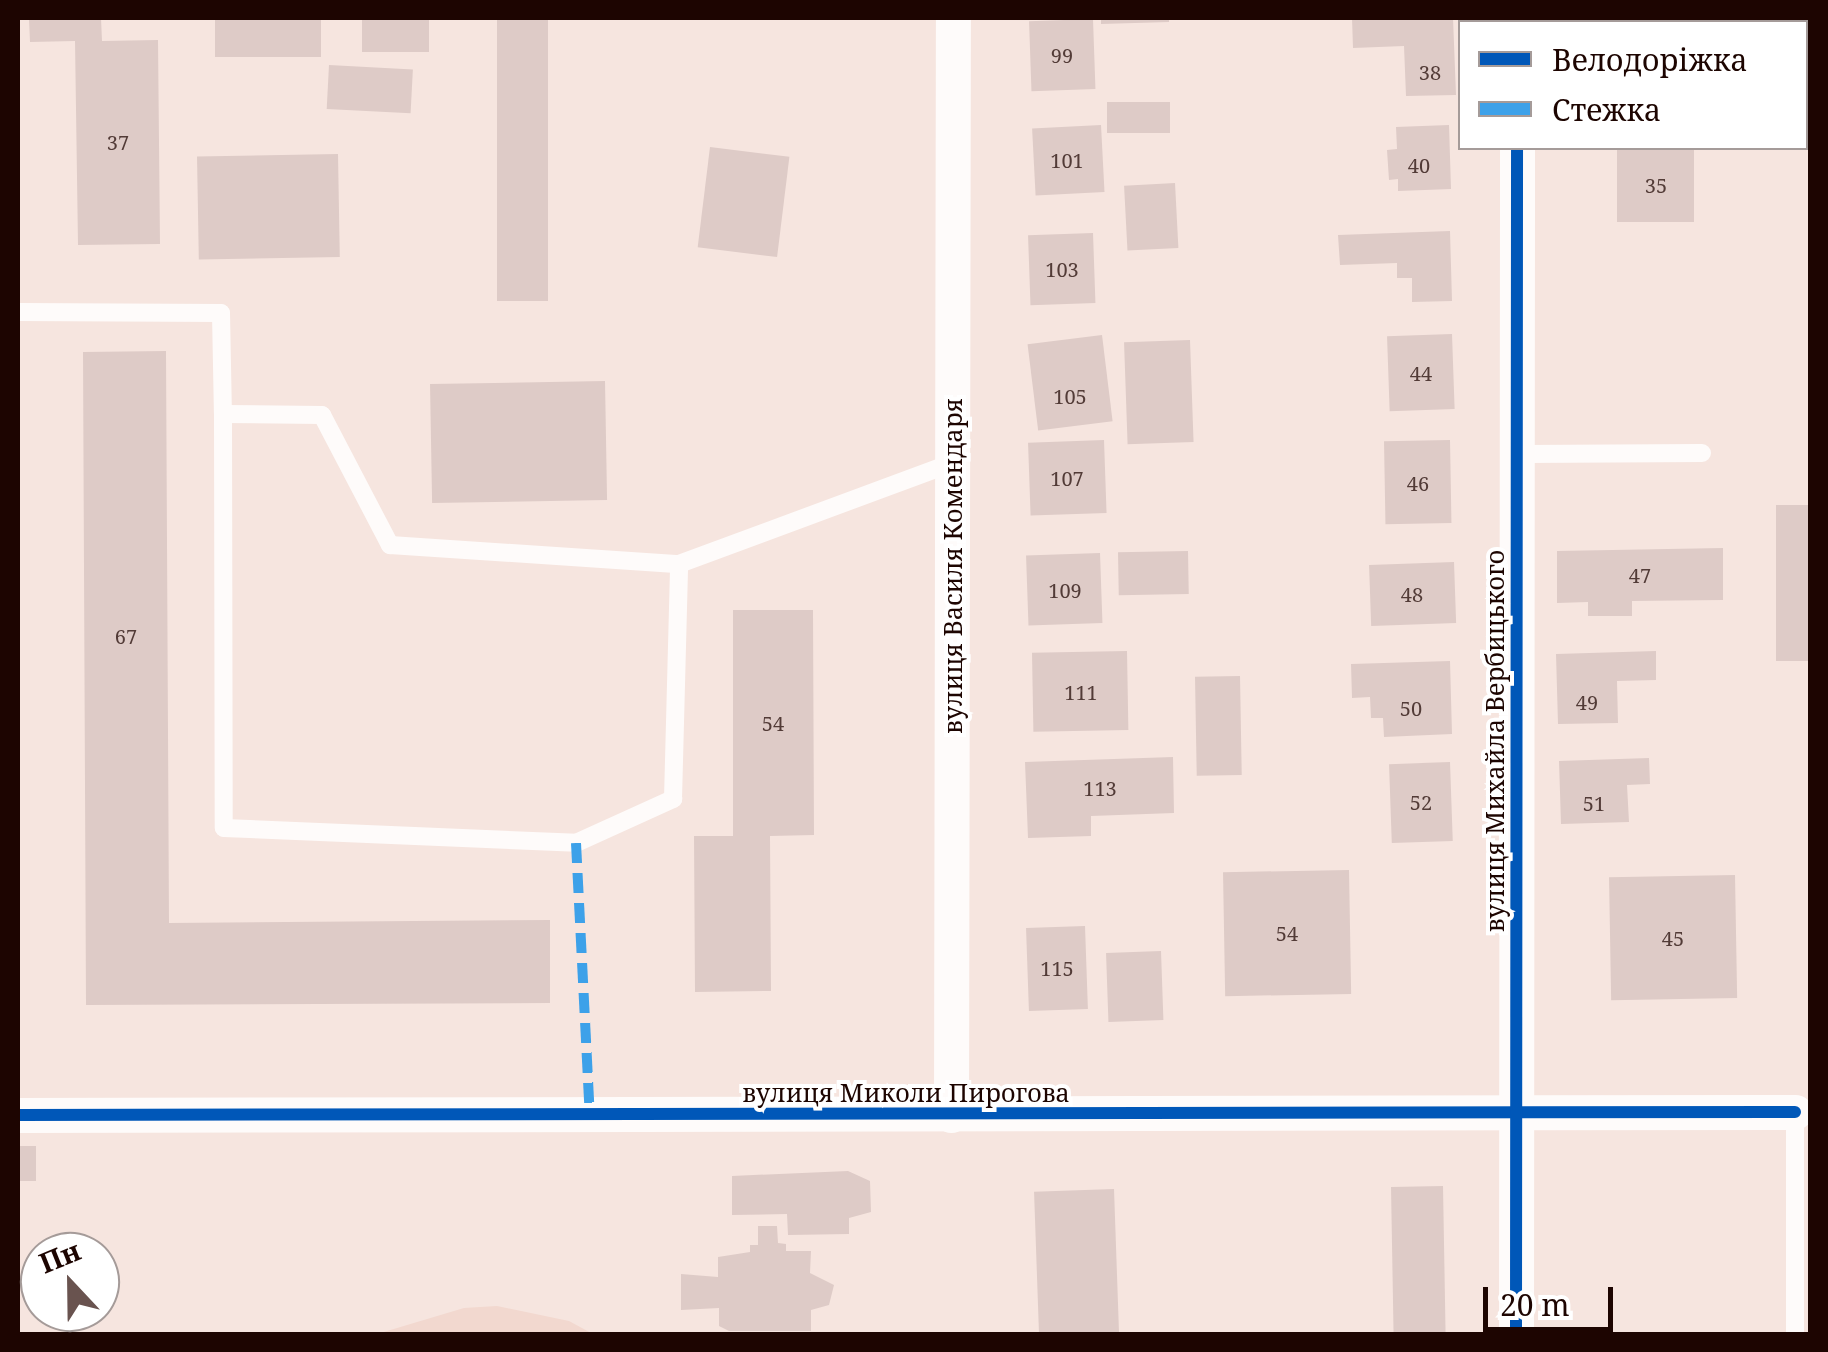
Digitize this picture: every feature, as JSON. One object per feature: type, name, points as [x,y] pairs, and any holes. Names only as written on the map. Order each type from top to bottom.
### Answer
[{"type":"street","name":"вулиця Василя Комендаря","points":[[951,1115],[953,18]]},
{"type":"street","name":"вулиця Михайла Вербицького","points":[[1516,1334],[1518,150]]},
{"type":"street","name":"вулиця Миколи Пирогова","points":[[18,1115],[1795,1112]]},
{"type":"lane","points":[[18,312],[220,313],[224,828],[576,843],[673,799],[678,564]]},
{"type":"lane","points":[[223,414],[322,415],[390,545],[678,564],[952,463]]},
{"type":"lane","points":[[1517,454],[1702,453]]},
{"type":"lane","points":[[1795,1112],[1795,1334]]},
{"type":"shaded area","points":[[497,1306],[569,1321],[593,1334],[377,1334],[464,1308]]},
{"type":"building","points":[[29,18],[101,18],[102,41],[158,40],[160,244],[78,245],[75,41],[30,42]]},
{"type":"building","points":[[215,18],[321,18],[321,57],[215,57]]},
{"type":"building","points":[[362,18],[429,18],[429,52],[362,52]]},
{"type":"building","points":[[497,18],[548,18],[548,301],[497,301]]},
{"type":"building","points":[[1101,18],[1169,18],[1169,22],[1101,24]]},
{"type":"building","points":[[1352,18],[1453,18],[1456,95],[1406,96],[1404,46],[1353,48]]},
{"type":"building","points":[[1656,18],[1733,18],[1733,20]]},
{"type":"building","points":[[1782,18],[1810,18],[1810,124],[1808,20]]},
{"type":"building","points":[[1093,19],[1095,89],[1031,91],[1029,21]]},
{"type":"building","points":[[329,65],[413,69],[411,113],[327,109]]},
{"type":"building","points":[[1107,102],[1170,102],[1170,133],[1107,133]]},
{"type":"building","points":[[1101,125],[1105,192],[1036,196],[1032,129]]},
{"type":"building","points":[[1449,125],[1451,189],[1398,191],[1398,179],[1389,180],[1387,150],[1397,149],[1396,127]]},
{"type":"building","points":[[710,147],[789,157],[777,257],[698,247]]},
{"type":"building","points":[[1617,150],[1694,150],[1694,222],[1617,222]]},
{"type":"building","points":[[338,154],[340,257],[199,259],[197,156]]},
{"type":"building","points":[[1175,183],[1178,248],[1127,251],[1124,186]]},
{"type":"building","points":[[1450,231],[1452,301],[1412,302],[1412,278],[1397,278],[1397,263],[1340,265],[1338,235]]},
{"type":"building","points":[[1093,233],[1095,303],[1030,305],[1028,235]]},
{"type":"building","points":[[1452,334],[1455,409],[1390,411],[1387,336]]},
{"type":"building","points":[[1102,335],[1113,421],[1038,430],[1028,344]]},
{"type":"building","points":[[1190,340],[1194,442],[1128,444],[1124,342]]},
{"type":"building","points":[[166,351],[169,923],[550,920],[550,1003],[86,1005],[83,352]]},
{"type":"building","points":[[605,381],[607,500],[432,503],[430,384]]},
{"type":"building","points":[[1104,440],[1107,513],[1031,516],[1028,443]]},
{"type":"building","points":[[1450,440],[1451,523],[1385,524],[1384,441]]},
{"type":"building","points":[[1776,505],[1810,505],[1810,661],[1776,661]]},
{"type":"building","points":[[1723,548],[1723,600],[1632,601],[1632,616],[1588,616],[1588,602],[1557,603],[1557,551]]},
{"type":"building","points":[[1188,551],[1189,594],[1119,595],[1118,552]]},
{"type":"building","points":[[1100,553],[1102,623],[1028,626],[1026,556]]},
{"type":"building","points":[[1454,562],[1456,623],[1371,626],[1369,565]]},
{"type":"building","points":[[733,610],[813,610],[814,835],[770,836],[771,991],[695,992],[694,836],[733,836]]},
{"type":"building","points":[[1127,651],[1128,730],[1033,732],[1032,653]]},
{"type":"building","points":[[1656,651],[1656,680],[1617,681],[1618,723],[1558,724],[1556,654]]},
{"type":"building","points":[[1450,661],[1452,734],[1384,737],[1383,718],[1371,718],[1370,697],[1352,698],[1351,664]]},
{"type":"building","points":[[1240,676],[1242,775],[1197,776],[1195,677]]},
{"type":"building","points":[[1173,757],[1174,813],[1091,816],[1091,836],[1028,838],[1025,762]]},
{"type":"building","points":[[1649,758],[1650,784],[1627,785],[1629,822],[1561,824],[1559,761]]},
{"type":"building","points":[[1450,762],[1453,841],[1392,843],[1389,764]]},
{"type":"building","points":[[1349,870],[1351,994],[1225,996],[1223,872]]},
{"type":"building","points":[[1735,875],[1737,998],[1611,1000],[1609,877]]},
{"type":"building","points":[[1085,926],[1088,1009],[1029,1011],[1026,928]]},
{"type":"building","points":[[1161,951],[1163,1020],[1108,1022],[1106,953]]},
{"type":"building","points":[[18,1146],[36,1146],[36,1181],[18,1181]]},
{"type":"building","points":[[848,1171],[870,1181],[871,1212],[849,1218],[849,1234],[788,1235],[787,1214],[732,1215],[732,1176]]},
{"type":"building","points":[[1443,1186],[1446,1334],[1394,1334],[1391,1187]]},
{"type":"building","points":[[1114,1189],[1119,1334],[1039,1334],[1034,1192]]},
{"type":"building","points":[[758,1226],[777,1226],[778,1243],[786,1244],[786,1251],[811,1251],[810,1273],[834,1285],[829,1305],[811,1310],[811,1331],[729,1331],[719,1326],[719,1308],[681,1310],[681,1274],[718,1277],[718,1257],[750,1252],[750,1245],[758,1245]]},
{"type":"marked path","points":[[576,843],[590,1115]]},
{"type":"cycle path","points":[[1516,1334],[1517,150]]},
{"type":"cycle path","points":[[18,1115],[1795,1112]]}]
